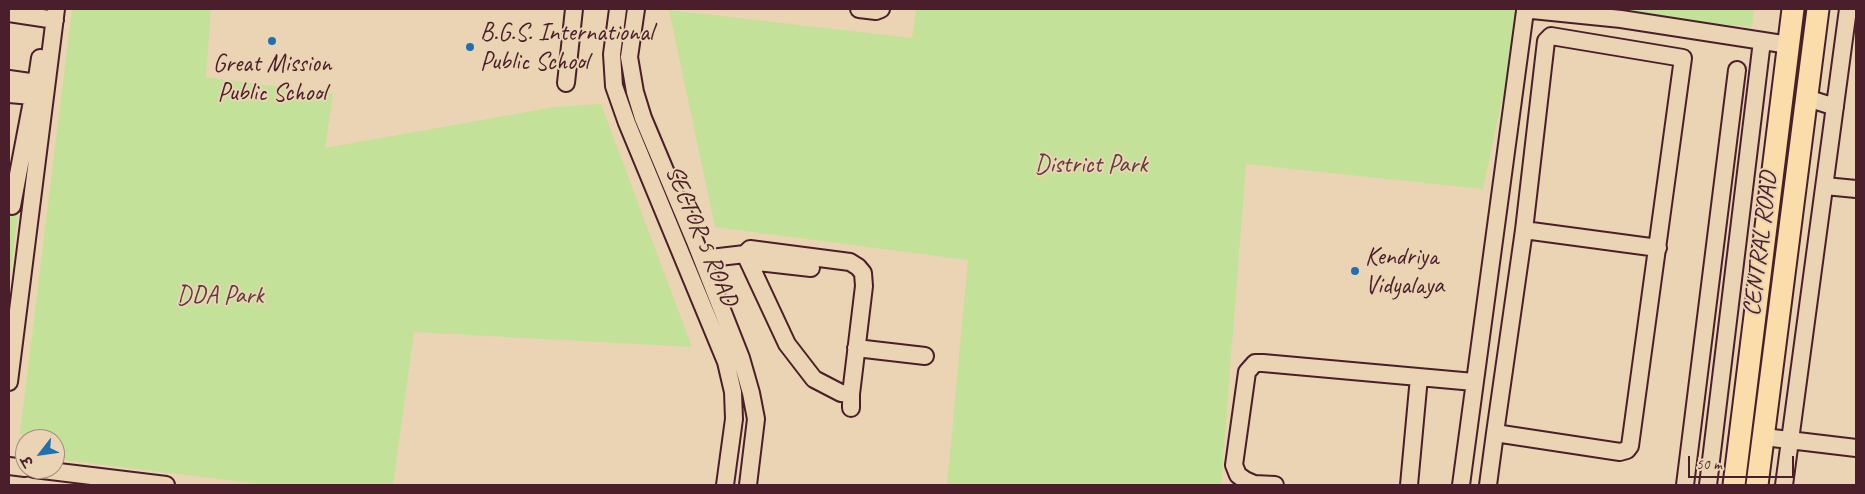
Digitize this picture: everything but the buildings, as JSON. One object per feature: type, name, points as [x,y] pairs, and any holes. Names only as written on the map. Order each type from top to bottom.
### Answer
[{"type":"main road","name":"CENTRAL ROAD","points":[[1734,485],[1793,9]]},
{"type":"main road","name":"CENTRAL ROAD","points":[[1757,485],[1818,9]]},
{"type":"street","points":[[566,83],[574,9]]},
{"type":"street","name":"SECTOR 5 ROAD","points":[[618,9],[612,54],[614,86],[627,124],[726,362],[733,392],[734,419],[725,485]]},
{"type":"street","name":"SECTOR 5 ROAD","points":[[636,9],[629,57],[635,92],[643,118],[741,358],[751,393],[756,419],[748,485]]},
{"type":"street","points":[[859,9],[876,11],[881,9]]},
{"type":"street","points":[[1784,485],[1848,9]]},
{"type":"street","points":[[1461,485],[1525,11],[1532,10],[1621,19],[1789,45]]},
{"type":"street","points":[[9,13],[50,14]]},
{"type":"street","points":[[9,79],[30,82],[35,81],[37,78],[50,14]]},
{"type":"street","points":[[9,382],[39,97],[50,14]]},
{"type":"street","points":[[1488,485],[1494,433],[1524,230],[1546,41],[1551,36],[1683,58],[1630,446],[1627,450],[1620,452],[1494,433]]},
{"type":"street","points":[[1708,485],[1762,41]]},
{"type":"street","points":[[1685,485],[1736,70]]},
{"type":"street","points":[[9,94],[39,97]]},
{"type":"street","points":[[12,206],[16,150],[39,97]]},
{"type":"street","points":[[1807,98],[1835,107]]},
{"type":"street","points":[[1825,186],[1856,190]]},
{"type":"street","points":[[1720,209],[1741,212]]},
{"type":"street","points":[[1524,230],[1658,248]]},
{"type":"street","points":[[750,249],[850,262],[858,267],[863,274],[864,286],[851,401],[841,393],[814,379],[787,344],[747,257],[750,249]]},
{"type":"street","points":[[702,259],[747,257],[815,268]]},
{"type":"street","points":[[856,348],[925,356]]},
{"type":"street","points":[[1275,485],[1254,484],[1245,480],[1238,475],[1234,465],[1247,372],[1250,366],[1255,363],[1474,382]]},
{"type":"street","points":[[1409,485],[1419,377]]},
{"type":"street","points":[[1764,437],[1856,448]]},
{"type":"street","points":[[65,473],[166,485]]},
{"type":"green space","name":"DDA Park","points":[[72,9],[211,9],[206,77],[333,94],[325,148],[555,107],[601,104],[692,347],[414,332],[393,485],[269,485],[65,460],[65,429],[20,429]]},
{"type":"green space","name":"District Park","points":[[916,9],[1521,9],[1483,189],[1246,164],[1221,485],[947,485],[968,260],[715,227],[669,10],[912,38]]},
{"type":"green space","points":[[1553,9],[1754,9],[1752,27]]},
{"type":"green space","points":[[18,212],[9,285],[9,214]]},
{"type":"place","name":"Great Mission Public School","points":[[272,41]]},
{"type":"place","name":"B.G.S. International Public School","points":[[470,47]]},
{"type":"place","name":"Kendriya Vidyalaya","points":[[1355,271]]}]
